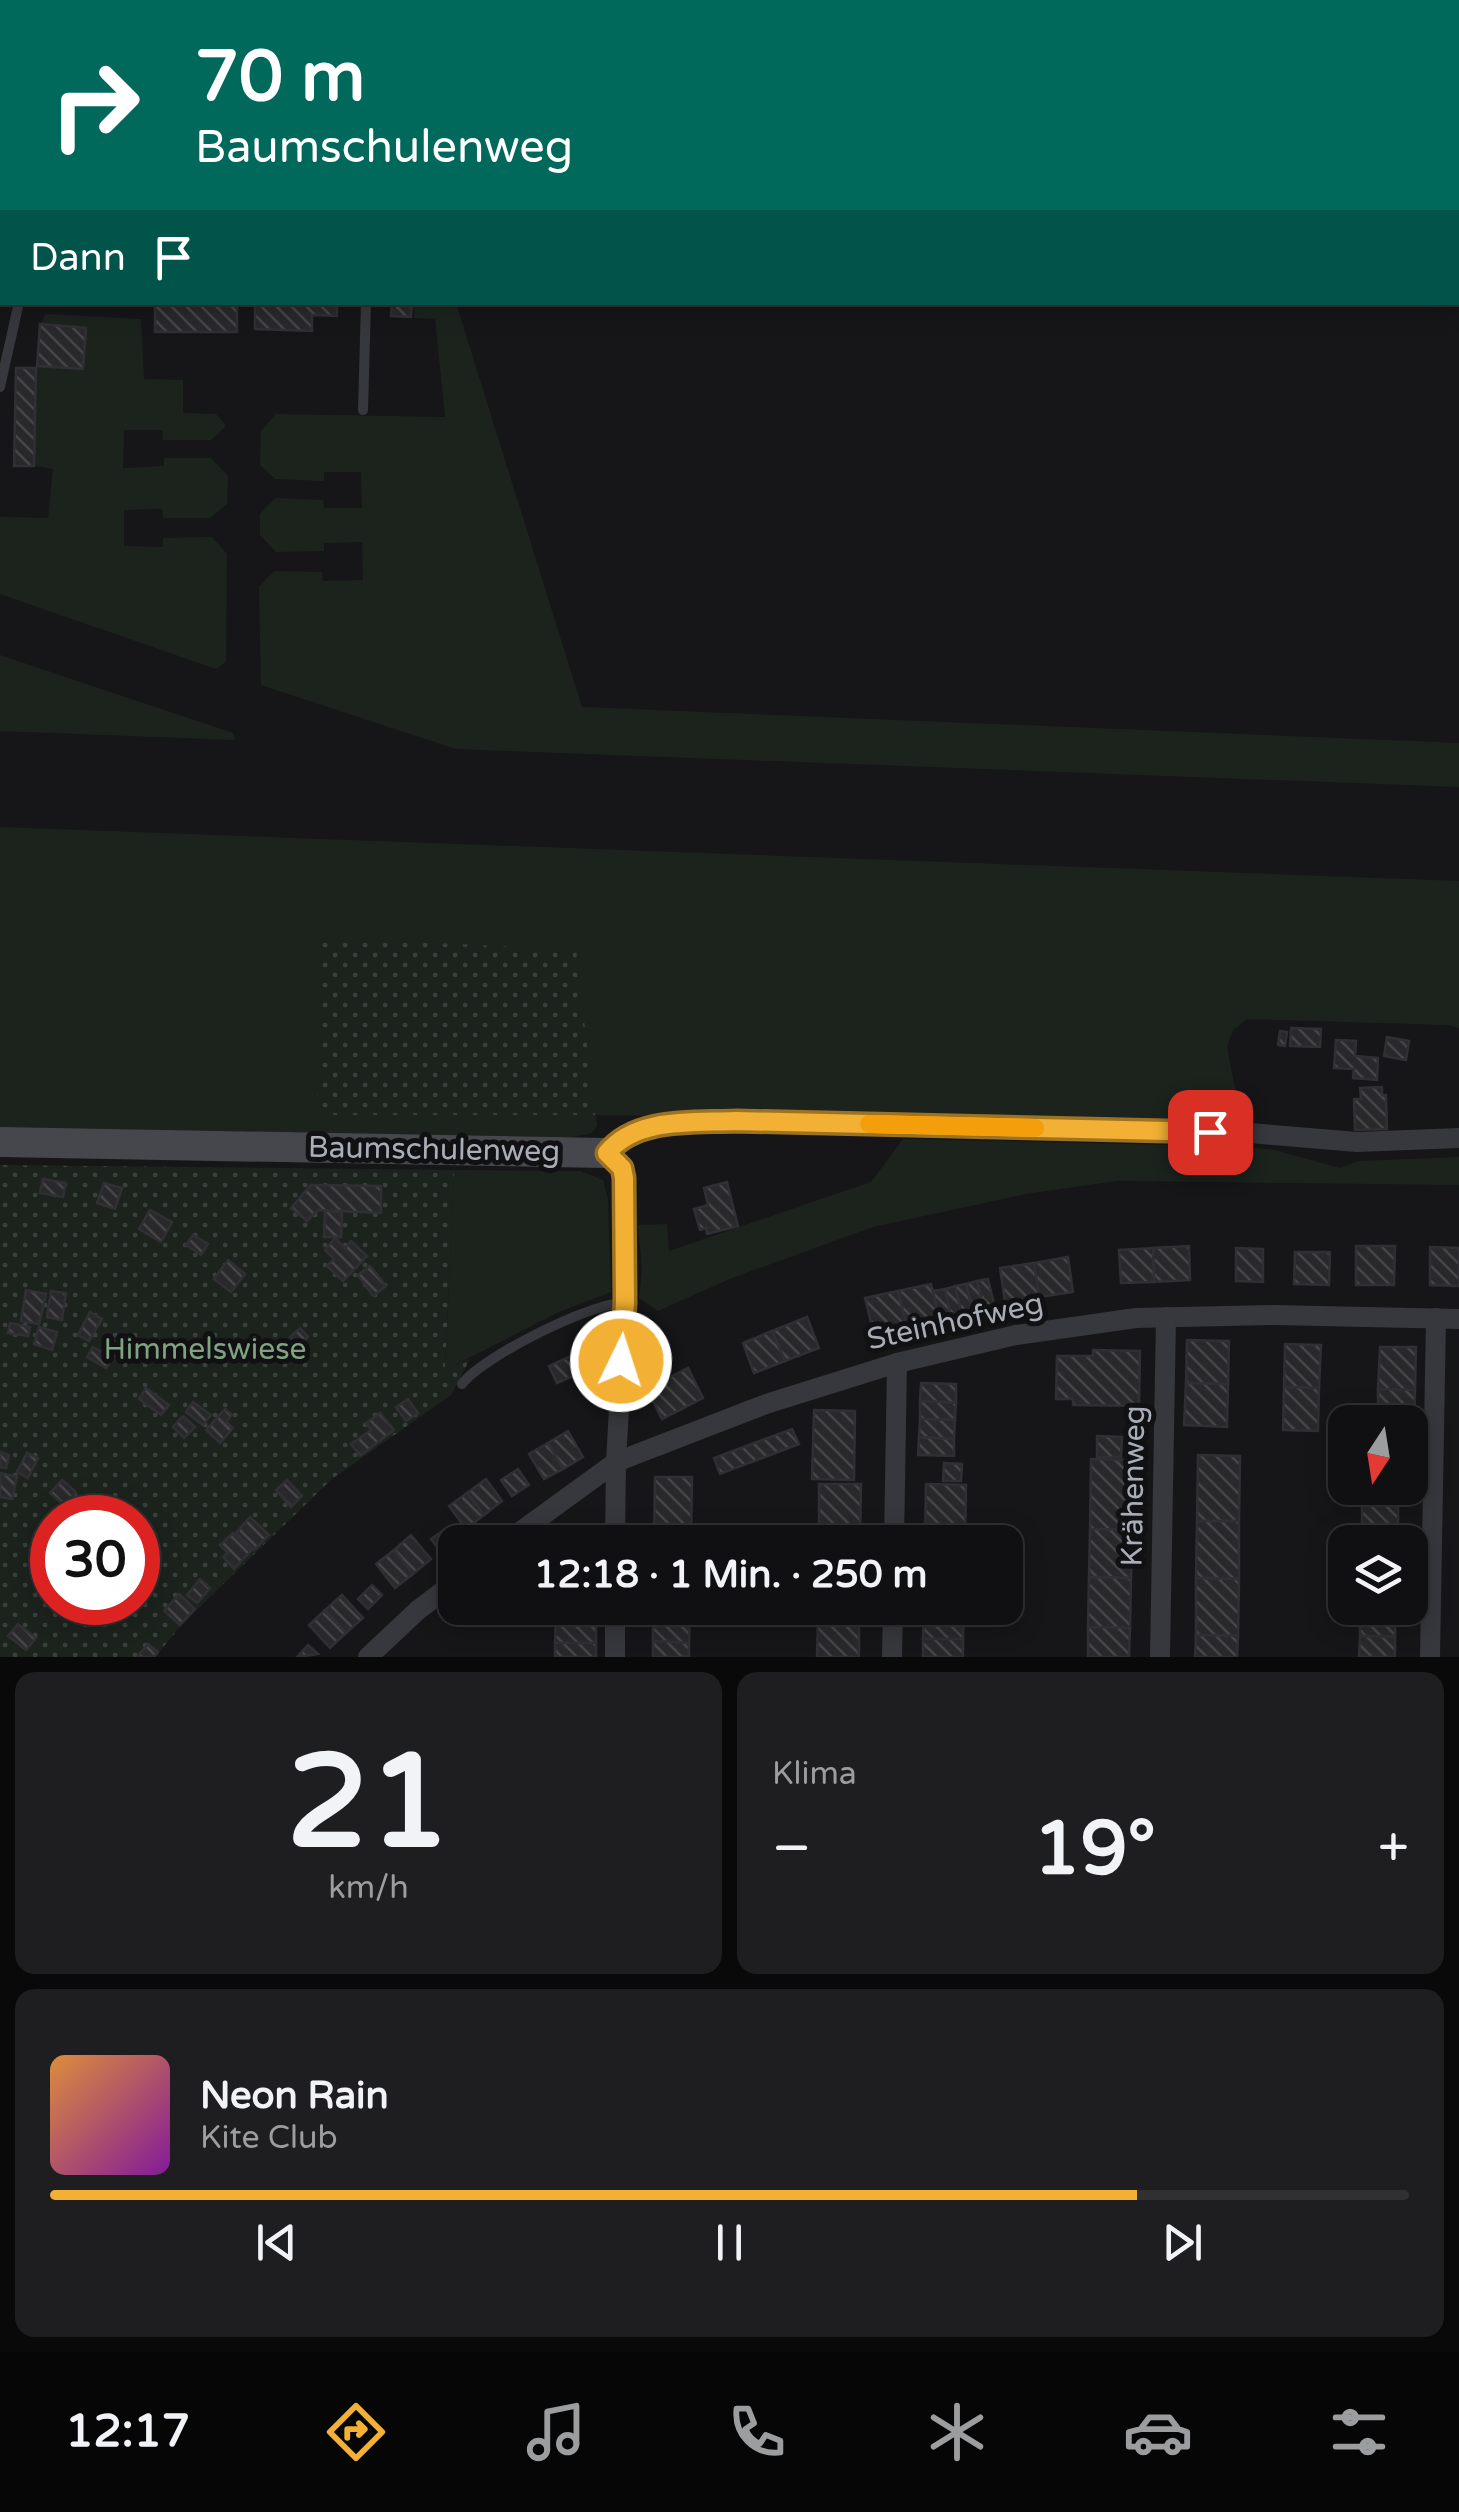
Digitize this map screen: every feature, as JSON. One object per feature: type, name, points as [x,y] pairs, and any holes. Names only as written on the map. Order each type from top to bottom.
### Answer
[{"type":"street","points":[[615,1525],[625,1303],[624,1178],[622,1168],[607,1153],[618,1139],[668,1124],[736,1121],[1250,1134],[1356,1142],[1459,1138]]},
{"type":"street","name":"Baumschulenweg","points":[[0,1142],[607,1153]]},
{"type":"street","name":"Steinhofweg","points":[[529,1525],[616,1462],[781,1398],[897,1362],[1016,1335],[1166,1316],[1459,1318]]},
{"type":"street","name":"Krähenweg","points":[[1160,1657],[1166,1316]]},
{"type":"street","points":[[1430,1657],[1436,1318]]},
{"type":"street","points":[[894,1525],[897,1362]]},
{"type":"street","points":[[368,1657],[438,1595]]},
{"type":"street","points":[[615,1625],[615,1657]]},
{"type":"street","points":[[892,1657],[893,1625]]},
{"type":"lane","points":[[0,386],[19,305]]},
{"type":"lane","points":[[363,410],[366,305]]},
{"type":"lane","points":[[462,1384],[476,1370],[563,1321],[612,1303],[625,1303]]},
{"type":"green space","points":[[414,305],[457,305],[582,707],[1459,743],[1459,787],[456,749],[261,685],[259,587],[274,571],[322,572],[323,581],[363,580],[362,542],[324,543],[324,551],[276,552],[260,535],[260,514],[275,498],[323,500],[324,508],[362,508],[361,472],[324,472],[324,481],[275,479],[260,465],[261,431],[276,414],[445,417],[435,319],[414,318]]},
{"type":"green space","points":[[46,314],[141,319],[144,379],[183,380],[183,413],[216,414],[226,426],[211,440],[163,440],[162,430],[124,430],[123,468],[164,466],[164,458],[211,458],[228,476],[227,504],[210,518],[163,518],[162,509],[124,510],[124,546],[163,547],[163,538],[212,537],[227,554],[226,662],[216,669],[0,594],[0,517],[48,518],[53,469],[34,466],[37,366],[83,369],[86,328],[40,324]]},
{"type":"green space","points":[[0,655],[233,733],[235,740],[0,731]]},
{"type":"green space","points":[[0,827],[1459,881],[1459,1028],[1247,1019],[1233,1030],[1227,1047],[1242,1124],[596,1115],[597,1126],[592,1133],[563,1139],[0,1133]]},
{"type":"green space","points":[[319,937],[576,950],[595,1115],[317,1115]]},
{"type":"green space","points":[[903,1139],[1271,1149],[1340,1168],[1359,1161],[1459,1157],[1459,1185],[1117,1181],[1026,1194],[873,1227],[732,1278],[658,1311],[639,1298],[642,1269],[638,1225],[667,1224],[669,1251],[871,1182]]},
{"type":"green space","name":"Himmelswiese","points":[[0,1165],[454,1170],[445,1369],[470,1359],[451,1395],[332,1479],[184,1622],[155,1657],[0,1657]]},
{"type":"green space","points":[[454,1170],[580,1171],[603,1180],[608,1199],[611,1292],[561,1311],[445,1370]]},
{"type":"building","points":[[155,305],[237,305],[237,332],[155,332]]},
{"type":"building","points":[[255,305],[337,305],[337,316],[312,315],[312,331],[255,329]]},
{"type":"building","points":[[392,305],[412,305],[411,317],[391,316]]},
{"type":"building","points":[[40,324],[86,328],[83,369],[37,366]]},
{"type":"building","points":[[16,368],[36,368],[34,466],[14,466]]},
{"type":"building","points":[[1291,1028],[1321,1029],[1320,1047],[1290,1046]]},
{"type":"building","points":[[1280,1031],[1287,1032],[1285,1046],[1278,1045]]},
{"type":"building","points":[[1387,1037],[1409,1041],[1406,1060],[1384,1056]]},
{"type":"building","points":[[1336,1040],[1356,1041],[1355,1056],[1378,1058],[1377,1080],[1353,1078],[1354,1069],[1334,1068]]},
{"type":"building","points":[[1382,1087],[1382,1095],[1386,1095],[1387,1129],[1355,1130],[1354,1099],[1361,1099],[1360,1088]]},
{"type":"building","points":[[43,1179],[66,1183],[63,1197],[40,1193]]},
{"type":"building","points":[[727,1182],[738,1226],[707,1234],[706,1228],[700,1230],[694,1209],[708,1205],[704,1188]]},
{"type":"building","points":[[104,1183],[122,1188],[115,1209],[97,1203]]},
{"type":"building","points":[[311,1185],[381,1186],[381,1213],[318,1210],[307,1221],[291,1208]]},
{"type":"building","points":[[150,1210],[172,1222],[161,1242],[139,1229]]},
{"type":"building","points":[[325,1211],[342,1212],[341,1237],[324,1237]]},
{"type":"building","points":[[193,1235],[208,1244],[201,1255],[186,1245]]},
{"type":"building","points":[[335,1238],[345,1248],[351,1241],[367,1256],[343,1281],[327,1266],[334,1259],[325,1250]]},
{"type":"building","points":[[1189,1246],[1190,1280],[1154,1282],[1153,1248]]},
{"type":"building","points":[[1356,1246],[1395,1246],[1394,1285],[1356,1285]]},
{"type":"building","points":[[1430,1247],[1459,1248],[1459,1286],[1430,1285]]},
{"type":"building","points":[[1153,1248],[1154,1282],[1121,1283],[1119,1250]]},
{"type":"building","points":[[1236,1248],[1263,1249],[1263,1282],[1236,1281]]},
{"type":"building","points":[[1295,1252],[1330,1252],[1329,1285],[1294,1284]]},
{"type":"building","points":[[1068,1257],[1073,1292],[1039,1297],[1034,1263]]},
{"type":"building","points":[[228,1260],[245,1274],[231,1292],[214,1279]]},
{"type":"building","points":[[1034,1263],[1039,1297],[1005,1302],[1000,1268]]},
{"type":"building","points":[[370,1266],[386,1286],[373,1296],[358,1275]]},
{"type":"building","points":[[988,1279],[994,1304],[983,1307],[977,1281]]},
{"type":"building","points":[[977,1281],[983,1307],[972,1309],[966,1284]]},
{"type":"building","points":[[931,1284],[939,1316],[906,1324],[898,1291]]},
{"type":"building","points":[[966,1284],[972,1309],[961,1311],[955,1286]]},
{"type":"building","points":[[955,1286],[961,1311],[950,1314],[945,1289]]},
{"type":"building","points":[[945,1289],[950,1314],[939,1316],[933,1291]]},
{"type":"building","points":[[26,1290],[46,1294],[39,1324],[21,1321]]},
{"type":"building","points":[[51,1291],[66,1293],[62,1320],[47,1317]]},
{"type":"building","points":[[898,1291],[906,1324],[873,1331],[865,1298]]},
{"type":"building","points":[[90,1312],[102,1319],[89,1341],[78,1335]]},
{"type":"building","points":[[807,1317],[819,1348],[785,1361],[772,1331]]},
{"type":"building","points":[[10,1323],[30,1327],[28,1336],[8,1333]]},
{"type":"building","points":[[39,1327],[57,1332],[52,1350],[34,1344]]},
{"type":"building","points":[[300,1328],[308,1337],[298,1346],[290,1337]]},
{"type":"building","points":[[772,1331],[785,1361],[754,1373],[743,1343]]},
{"type":"building","points":[[118,1337],[130,1345],[120,1360],[108,1352]]},
{"type":"building","points":[[1187,1340],[1229,1341],[1228,1384],[1186,1383]]},
{"type":"building","points":[[1285,1344],[1321,1345],[1319,1388],[1284,1387]]},
{"type":"building","points":[[93,1347],[113,1358],[106,1368],[87,1357]]},
{"type":"building","points":[[1380,1347],[1416,1347],[1415,1390],[1378,1389]]},
{"type":"building","points":[[588,1348],[596,1366],[557,1383],[549,1366]]},
{"type":"building","points":[[1093,1350],[1140,1351],[1139,1406],[1073,1405],[1073,1399],[1056,1399],[1057,1356],[1093,1356]]},
{"type":"building","points":[[688,1368],[703,1398],[662,1419],[647,1389]]},
{"type":"building","points":[[921,1383],[956,1384],[956,1403],[920,1401]]},
{"type":"building","points":[[1186,1383],[1228,1384],[1227,1427],[1184,1425]]},
{"type":"building","points":[[1284,1387],[1319,1388],[1318,1431],[1283,1430]]},
{"type":"building","points":[[146,1388],[169,1405],[161,1415],[139,1399]]},
{"type":"building","points":[[1378,1389],[1415,1390],[1415,1405],[1378,1405]]},
{"type":"building","points":[[408,1399],[418,1413],[406,1421],[396,1407]]},
{"type":"building","points":[[920,1401],[956,1403],[955,1420],[920,1419]]},
{"type":"building","points":[[193,1402],[211,1415],[203,1425],[186,1412]]},
{"type":"building","points":[[225,1409],[232,1415],[226,1422],[233,1428],[220,1443],[206,1430]]},
{"type":"building","points":[[814,1410],[855,1411],[854,1480],[812,1479]]},
{"type":"building","points":[[380,1413],[394,1430],[360,1456],[351,1444],[371,1430],[366,1423]]},
{"type":"building","points":[[183,1416],[195,1427],[184,1438],[173,1427]]},
{"type":"building","points":[[920,1419],[955,1420],[954,1439],[919,1437]]},
{"type":"building","points":[[792,1429],[799,1444],[720,1474],[714,1458]]},
{"type":"building","points":[[568,1431],[583,1457],[563,1469],[548,1443]]},
{"type":"building","points":[[1097,1436],[1122,1437],[1121,1457],[1097,1457]]},
{"type":"building","points":[[919,1437],[954,1439],[954,1456],[918,1455]]},
{"type":"building","points":[[548,1443],[563,1469],[544,1479],[529,1454]]},
{"type":"building","points":[[0,1452],[9,1455],[6,1468],[0,1467]]},
{"type":"building","points":[[27,1453],[38,1458],[28,1478],[17,1472]]},
{"type":"building","points":[[1198,1455],[1240,1456],[1239,1521],[1197,1521]]},
{"type":"building","points":[[1091,1459],[1133,1460],[1132,1530],[1090,1529]]},
{"type":"building","points":[[944,1463],[962,1464],[961,1481],[943,1481]]},
{"type":"building","points":[[518,1469],[529,1485],[512,1496],[501,1480]]},
{"type":"building","points":[[0,1473],[17,1477],[12,1499],[0,1497]]},
{"type":"building","points":[[655,1477],[692,1477],[691,1525],[654,1525]]},
{"type":"building","points":[[486,1479],[502,1501],[484,1515],[467,1493]]},
{"type":"building","points":[[62,1480],[76,1492],[73,1495],[50,1493]]},
{"type":"building","points":[[287,1480],[302,1496],[291,1507],[276,1490]]},
{"type":"building","points":[[819,1484],[861,1484],[860,1525],[819,1525]]},
{"type":"building","points":[[926,1484],[966,1485],[965,1525],[925,1525]]},
{"type":"building","points":[[467,1493],[484,1515],[471,1525],[463,1525],[449,1506]]},
{"type":"building","points":[[1362,1505],[1398,1505],[1398,1525],[1362,1525]]},
{"type":"building","points":[[250,1517],[269,1535],[254,1550],[236,1533]]},
{"type":"building","points":[[1197,1521],[1239,1521],[1239,1579],[1196,1578]]},
{"type":"building","points":[[1090,1529],[1132,1530],[1131,1578],[1089,1577]]},
{"type":"building","points":[[233,1533],[251,1551],[234,1569],[223,1557],[228,1553],[220,1545]]},
{"type":"building","points":[[411,1535],[431,1559],[413,1574],[394,1550]]},
{"type":"building","points":[[394,1550],[413,1574],[395,1588],[376,1564]]},
{"type":"building","points":[[1089,1577],[1131,1578],[1130,1628],[1088,1627]]},
{"type":"building","points":[[1196,1578],[1239,1579],[1238,1636],[1196,1635]]},
{"type":"building","points":[[200,1579],[210,1588],[197,1603],[187,1595]]},
{"type":"building","points":[[372,1585],[382,1595],[368,1609],[358,1599]]},
{"type":"building","points":[[179,1594],[195,1609],[180,1625],[164,1611]]},
{"type":"building","points":[[342,1595],[363,1618],[346,1633],[325,1610]]},
{"type":"building","points":[[325,1610],[346,1633],[330,1648],[309,1625]]},
{"type":"building","points":[[18,1624],[36,1638],[26,1650],[8,1636]]},
{"type":"building","points":[[556,1625],[596,1625],[596,1643],[555,1643]]},
{"type":"building","points":[[653,1625],[690,1625],[689,1643],[653,1641]]},
{"type":"building","points":[[818,1625],[859,1625],[859,1657],[817,1657]]},
{"type":"building","points":[[923,1625],[963,1625],[963,1639],[923,1639]]},
{"type":"building","points":[[1360,1625],[1395,1625],[1395,1637],[1360,1636]]},
{"type":"building","points":[[1088,1627],[1130,1628],[1129,1657],[1088,1657]]},
{"type":"building","points":[[1196,1635],[1238,1636],[1237,1657],[1195,1657]]},
{"type":"building","points":[[1360,1636],[1395,1637],[1395,1657],[1359,1657]]},
{"type":"building","points":[[923,1639],[963,1639],[963,1657],[923,1657]]},
{"type":"building","points":[[653,1641],[689,1643],[689,1657],[653,1657]]},
{"type":"building","points":[[555,1643],[596,1643],[596,1657],[555,1657]]},
{"type":"building","points":[[148,1644],[158,1652],[154,1657],[137,1657]]},
{"type":"building","points":[[308,1645],[318,1654],[297,1657]]},
{"type":"slow traffic","points":[[869,1124],[1035,1128]]},
{"type":"route","points":[[621,1361],[625,1303],[624,1178],[622,1168],[607,1153],[618,1139],[668,1124],[736,1121],[1210,1132]]}]
